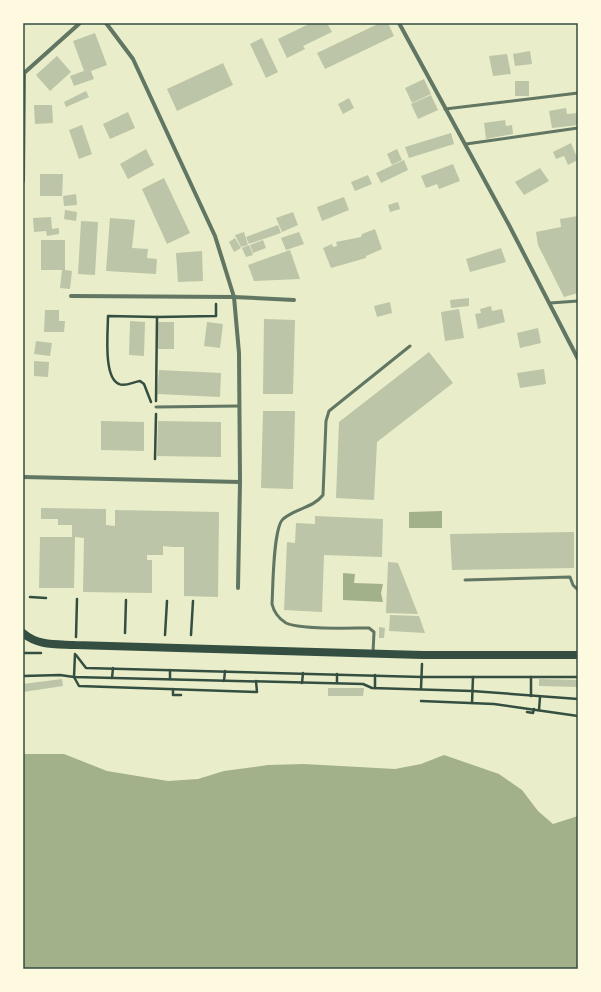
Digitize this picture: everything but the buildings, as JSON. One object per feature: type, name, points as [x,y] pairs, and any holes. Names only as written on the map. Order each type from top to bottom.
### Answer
[{"type":"main road","points":[[23,633],[31,640],[40,643],[423,655],[578,655]]},
{"type":"street","points":[[23,181],[24,74],[80,23]]},
{"type":"street","points":[[106,23],[133,59],[140,73],[215,236],[234,297],[239,353],[240,482],[238,588]]},
{"type":"street","points":[[398,23],[466,144],[577,353],[578,359]]},
{"type":"street","points":[[71,296],[234,297],[294,300]]},
{"type":"street","points":[[23,477],[240,482]]},
{"type":"lane","points":[[445,109],[578,93]]},
{"type":"lane","points":[[466,144],[578,128]]},
{"type":"lane","points":[[550,303],[578,301]]},
{"type":"lane","points":[[373,653],[374,632],[369,628],[296,626],[279,618],[273,611],[272,604],[276,539],[278,528],[282,519],[318,502],[322,495],[326,421],[329,411],[410,346]]},
{"type":"lane","points":[[156,406],[239,406]]},
{"type":"lane","points":[[465,580],[570,577],[573,585],[578,590]]},
{"type":"path","points":[[156,406],[152,403],[144,384],[140,381],[124,385],[118,384],[114,380],[109,369],[108,316],[216,316],[216,297]]},
{"type":"path","points":[[155,459],[157,316]]},
{"type":"path","points":[[30,597],[46,598]]},
{"type":"path","points":[[125,633],[126,600]]},
{"type":"path","points":[[165,635],[167,601]]},
{"type":"path","points":[[191,636],[193,601]]},
{"type":"path","points":[[421,689],[423,655]]},
{"type":"path","points":[[81,660],[86,668],[422,677],[578,677]]},
{"type":"path","points":[[112,678],[113,668]]},
{"type":"path","points":[[170,670],[170,679]]},
{"type":"path","points":[[224,680],[225,671]]},
{"type":"path","points":[[302,682],[303,673]]},
{"type":"path","points":[[337,674],[337,683]]},
{"type":"path","points":[[23,676],[60,675],[74,677],[363,684],[375,688],[472,690],[540,697],[578,699]]},
{"type":"path","points":[[375,675],[375,688]]},
{"type":"path","points":[[74,677],[79,686],[257,692],[256,681]]},
{"type":"path","points":[[472,703],[473,677]]},
{"type":"path","points":[[531,677],[531,696]]},
{"type":"path","points":[[173,689],[173,695],[181,696]]},
{"type":"path","points":[[539,710],[540,697]]},
{"type":"path","points":[[421,701],[472,703],[534,709],[578,716]]},
{"type":"path","points":[[527,712],[533,713],[534,709]]},
{"type":"shaded area","points":[[442,511],[442,528],[409,528],[409,512]]},
{"type":"shaded area","points":[[343,573],[355,574],[354,583],[383,584],[381,593],[383,602],[343,600]]},
{"type":"shaded area","points":[[23,754],[64,754],[107,771],[168,781],[198,779],[224,771],[268,765],[304,764],[395,769],[421,764],[444,755],[499,774],[522,790],[538,811],[553,824],[578,816],[578,969],[23,969]]}]
